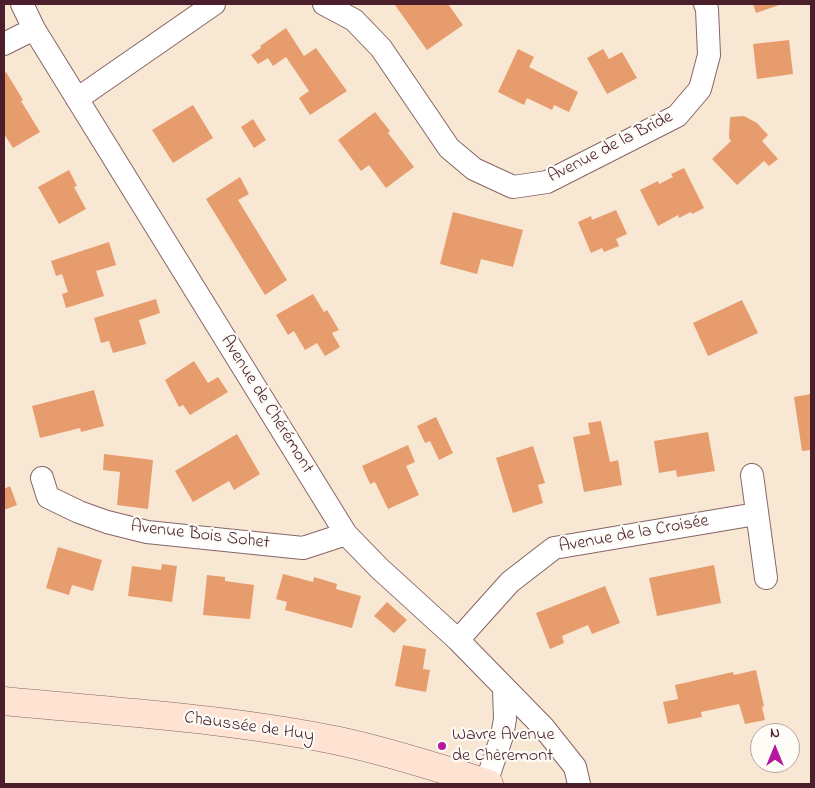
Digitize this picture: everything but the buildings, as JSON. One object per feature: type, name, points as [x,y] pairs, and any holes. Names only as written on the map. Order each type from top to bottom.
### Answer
[{"type":"main road","name":"Chaussée de Huy","points":[[4,701],[202,720],[276,730],[339,742],[427,764],[487,784]]},
{"type":"street","name":"Avenue de Chérémont","points":[[22,4],[34,29],[346,534],[379,568],[458,640],[550,736],[575,767],[579,784]]},
{"type":"street","points":[[77,99],[214,4]]},
{"type":"street","name":"Avenue de la Bride","points":[[324,4],[354,20],[381,48],[449,148],[474,169],[513,187],[547,182],[677,116],[700,89],[709,55],[707,9],[705,4]]},
{"type":"street","points":[[4,44],[34,29]]},
{"type":"street","points":[[752,475],[766,578]]},
{"type":"street","name":"Avenue Bois Sohet","points":[[42,478],[48,497],[79,512],[107,522],[147,532],[303,548],[346,534]]},
{"type":"street","name":"Avenue de la Croisée","points":[[458,640],[510,582],[554,548],[756,514]]},
{"type":"street","points":[[487,784],[502,736],[505,719],[504,689]]},
{"type":"place","name":"Wavre Avenue de Chèremont","points":[[442,746]]}]
